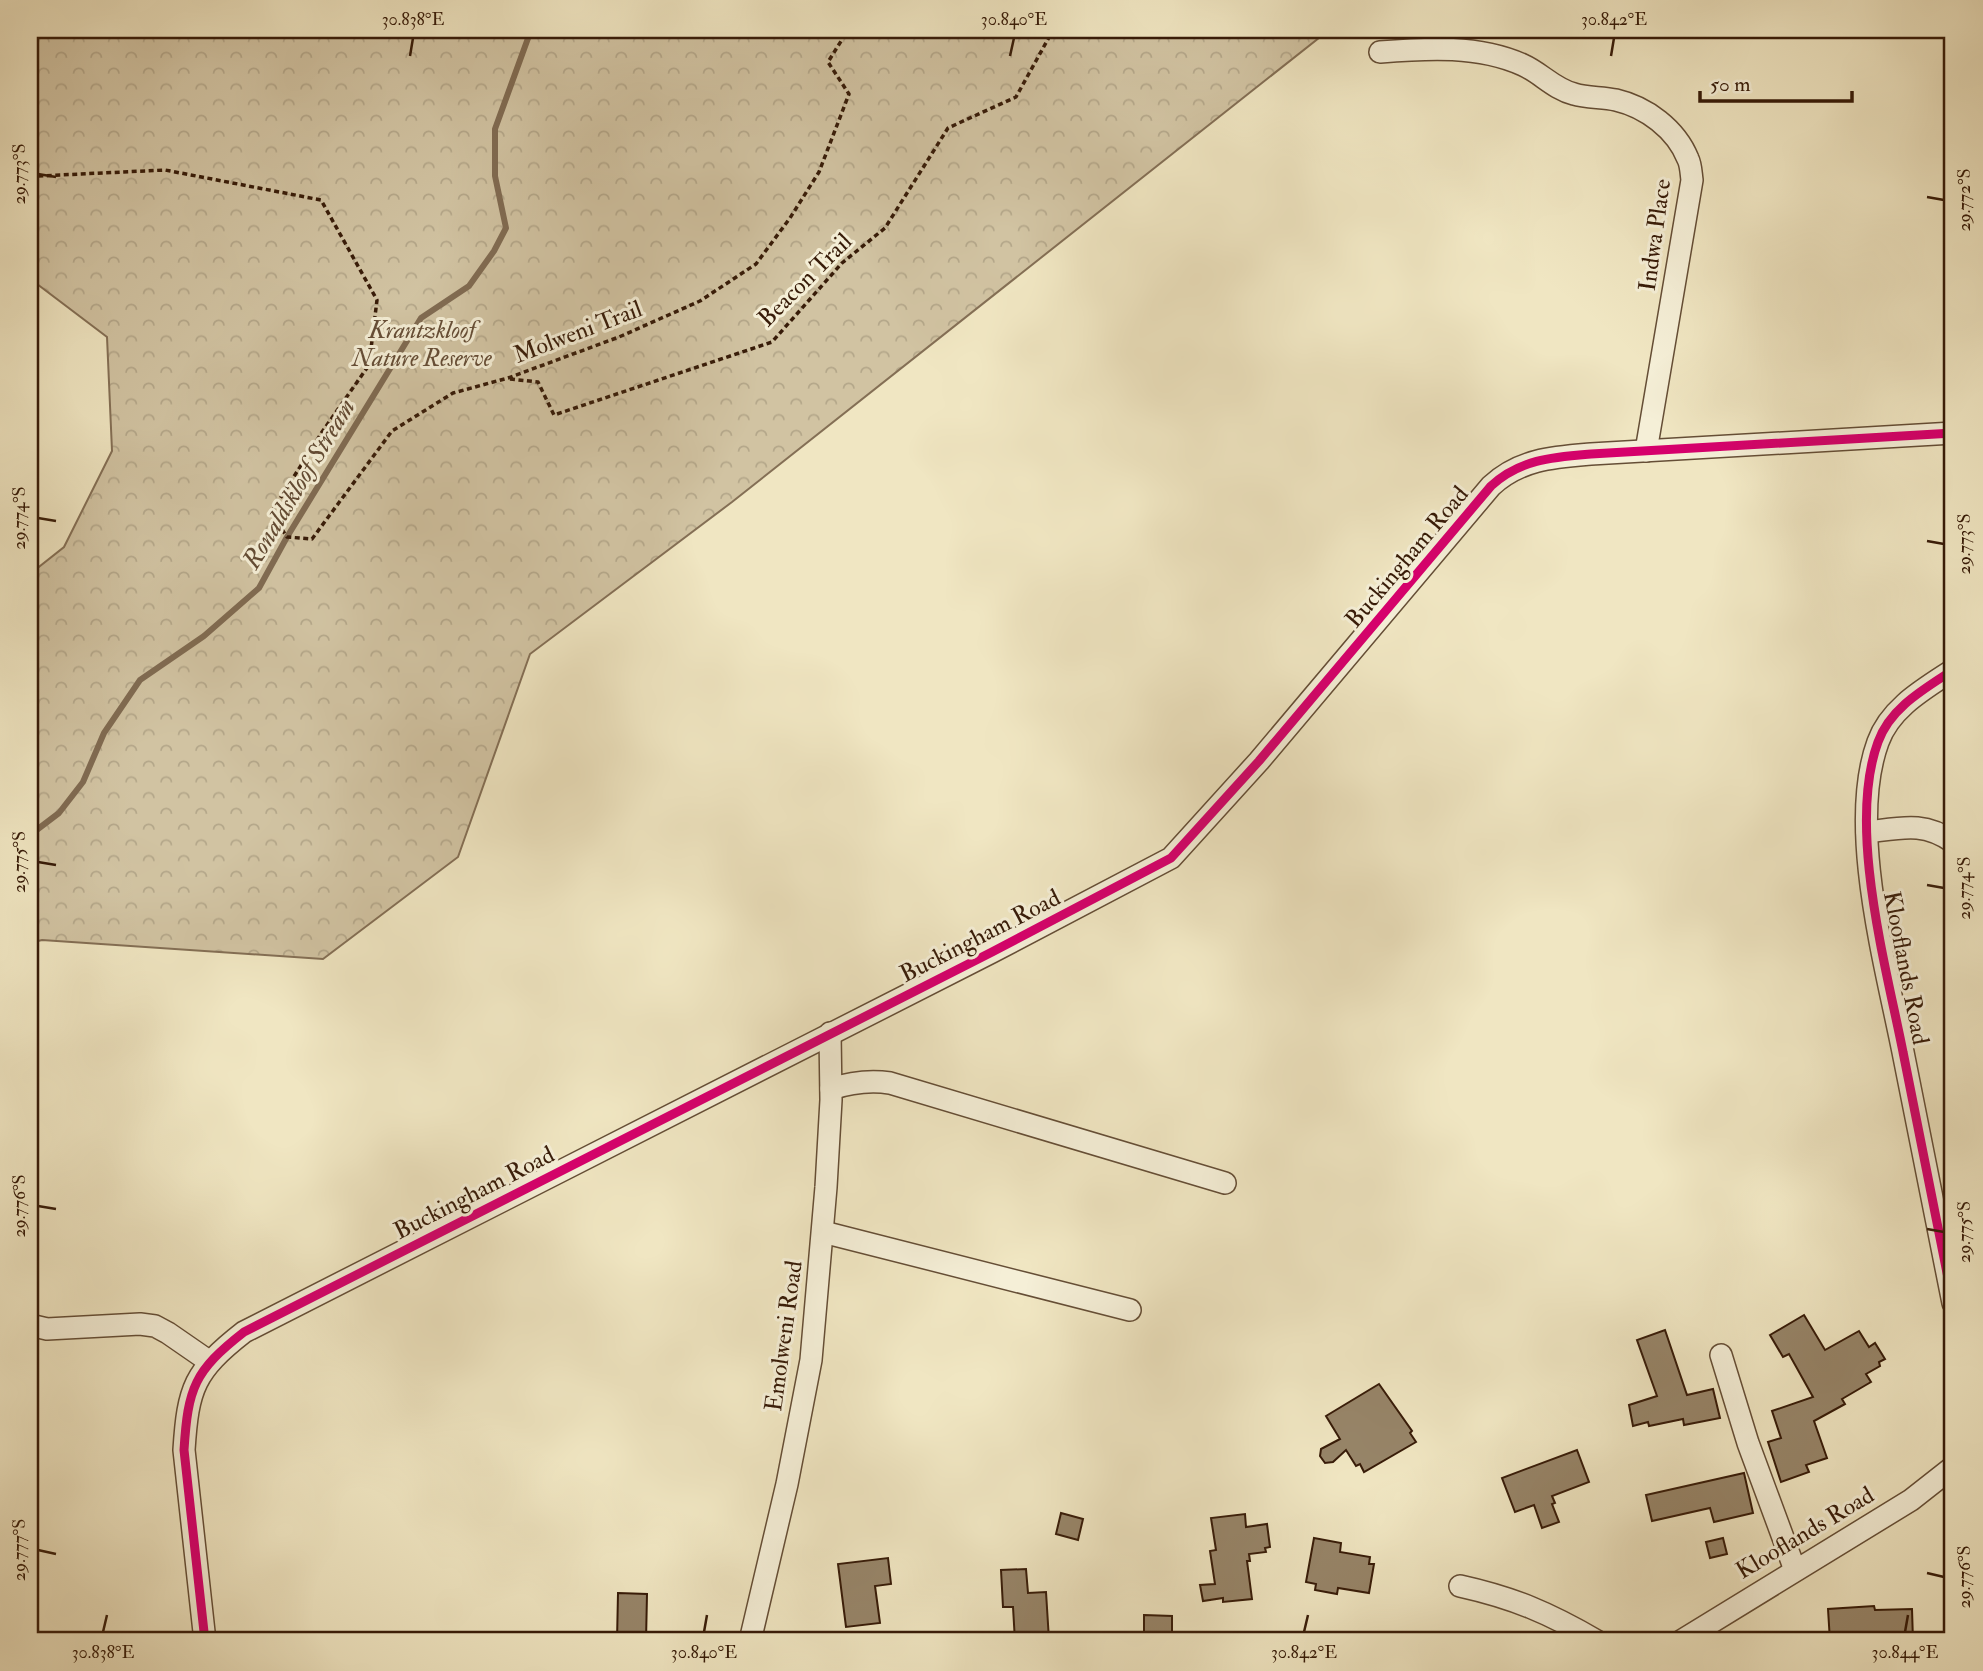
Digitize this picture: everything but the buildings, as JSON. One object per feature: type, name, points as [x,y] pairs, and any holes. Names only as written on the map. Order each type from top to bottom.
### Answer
[{"type":"street","name":"Indwa Place","points":[[1380,52],[1428,48],[1498,55],[1526,66],[1557,88],[1575,95],[1639,106],[1659,120],[1689,159],[1692,180],[1646,451]]},
{"type":"street","name":"Buckingham Road","points":[[205,1641],[184,1450],[186,1419],[194,1388],[210,1362],[217,1353],[244,1332],[992,952],[1171,858],[1259,761],[1502,476],[1533,461],[1547,458],[1953,433]]},
{"type":"street","name":"Klooflands Road","points":[[1953,670],[1895,712],[1878,741],[1868,779],[1867,832],[1870,883],[1953,1303]]},
{"type":"street","points":[[1867,832],[1915,826],[1939,832],[1953,842]]},
{"type":"street","name":"Emolweni Road","points":[[750,1641],[788,1485],[811,1360],[823,1232],[831,1088],[830,1033]]},
{"type":"street","points":[[831,1088],[871,1080],[890,1083],[1225,1183]]},
{"type":"street","points":[[823,1232],[1130,1310]]},
{"type":"street","points":[[30,1325],[47,1329],[140,1324],[155,1326],[210,1362]]},
{"type":"street","points":[[1721,1355],[1748,1443],[1795,1570]]},
{"type":"street","name":"Klooflands Road","points":[[1681,1641],[1911,1500],[1953,1467]]},
{"type":"street","points":[[1460,1586],[1501,1595],[1534,1607],[1597,1641]]},
{"type":"green space","name":"Krantzkloof Nature Reserve","points":[[30,30],[1329,30],[732,502],[530,654],[458,857],[323,959],[42,940],[30,943],[30,574],[64,547],[112,451],[107,337],[37,284],[30,284]]},
{"type":"waterway","name":"Ronaldskloof Stream","points":[[30,835],[59,813],[83,782],[104,733],[140,680],[204,636],[259,588],[287,537],[421,318],[469,286],[494,251],[506,228],[495,176],[495,129],[531,30]]},
{"type":"cycle path","points":[[205,1641],[184,1450],[188,1411],[197,1382],[204,1370],[244,1332],[992,952],[1171,858],[1259,761],[1491,486],[1514,470],[1538,461],[1577,455],[1953,433]]},
{"type":"cycle path","points":[[1953,670],[1909,700],[1883,730],[1869,776],[1866,814],[1872,896],[1879,938],[1953,1303]]}]
